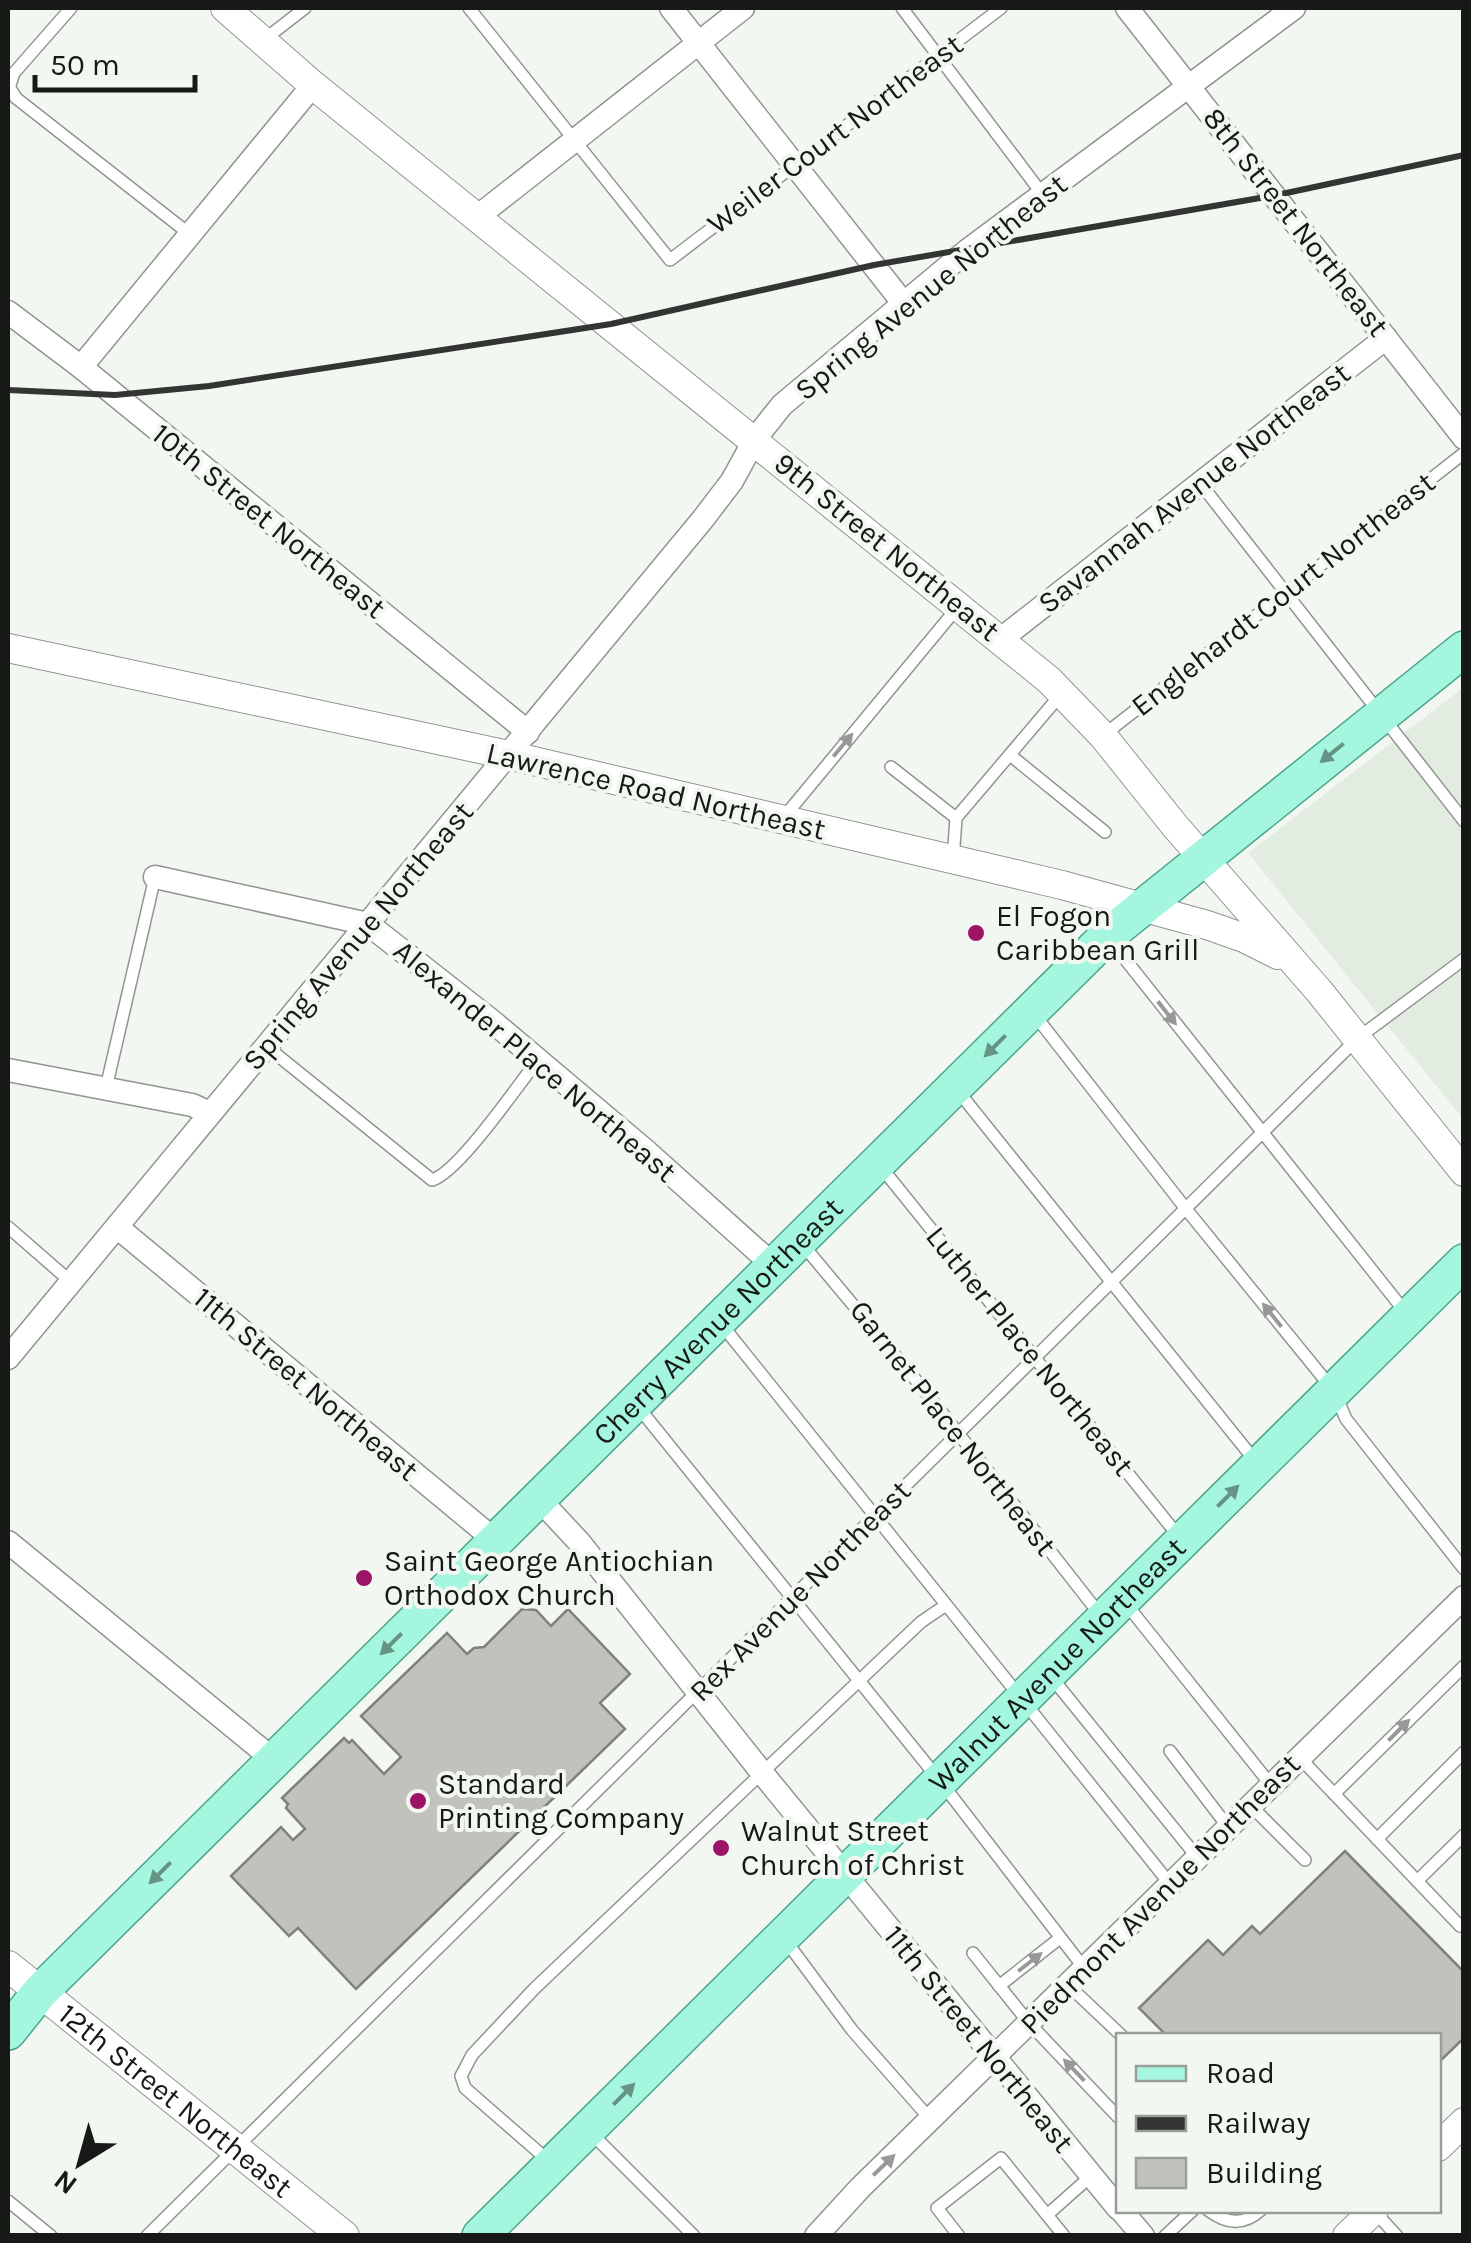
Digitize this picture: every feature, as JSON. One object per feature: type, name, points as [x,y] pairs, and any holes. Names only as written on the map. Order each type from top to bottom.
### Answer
[{"type":"main road","name":"Cherry Avenue Northeast","points":[[8,2032],[40,1992],[1107,936],[1464,649]]},
{"type":"main road","name":"Walnut Avenue Northeast","points":[[480,2236],[1464,1262]]},
{"type":"main road","name":"12th Street Northeast","points":[[8,1966],[344,2236]]},
{"type":"street","name":"9th Street Northeast","points":[[225,8],[313,86],[755,439],[1063,693],[1358,1038],[1464,1172]]},
{"type":"street","points":[[671,8],[904,304]]},
{"type":"street","points":[[477,217],[744,8]]},
{"type":"street","name":"8th Street Northeast","points":[[1128,8],[1464,438]]},
{"type":"street","name":"Spring Avenue Northeast","points":[[8,1358],[722,494],[755,439],[782,405],[968,250],[1294,8]]},
{"type":"street","points":[[81,367],[313,86]]},
{"type":"street","name":"10th Street Northeast","points":[[8,312],[81,367],[528,732]]},
{"type":"street","name":"Savannah Avenue Northeast","points":[[1001,639],[1386,338]]},
{"type":"street","name":"Lawrence Road Northeast","points":[[8,648],[508,756],[953,860],[1142,907],[1244,938],[1295,964]]},
{"type":"street","name":"Alexander Place Northeast","points":[[155,877],[368,924],[646,1151],[773,1266]]},
{"type":"street","points":[[8,1070],[192,1104],[210,1113]]},
{"type":"street","name":"11th Street Northeast","points":[[117,1227],[496,1541]]},
{"type":"street","name":"11th Street Northeast","points":[[538,1498],[580,1542],[763,1774],[1116,2204]]},
{"type":"street","points":[[8,1542],[274,1760]]},
{"type":"street","name":"Piedmont Avenue Northeast","points":[[816,2236],[1464,1597]]},
{"type":"street","points":[[1441,2143],[1464,2122]]},
{"type":"street","name":"11th Street Northeast","points":[[1123,2213],[1143,2236]]},
{"type":"street","points":[[1347,2236],[1371,2213]]},
{"type":"lane","points":[[71,8],[14,73],[8,88],[192,236]]},
{"type":"lane","points":[[262,42],[304,8]]},
{"type":"lane","points":[[470,8],[574,140]]},
{"type":"lane","points":[[902,8],[1043,195]]},
{"type":"lane","name":"Weiler Court Northeast","points":[[574,140],[670,260],[1000,8]]},
{"type":"lane","name":"Englehardt Court Northeast","points":[[1103,736],[1464,453]]},
{"type":"lane","points":[[1200,483],[1464,821]]},
{"type":"lane","points":[[781,820],[960,605]]},
{"type":"lane","points":[[953,860],[956,818],[1063,693]]},
{"type":"lane","points":[[1010,755],[1105,832]]},
{"type":"lane","points":[[891,768],[956,818]]},
{"type":"lane","points":[[106,1088],[155,877]]},
{"type":"lane","points":[[1107,936],[1409,1316]]},
{"type":"lane","name":"Rex Avenue Northeast","points":[[148,2236],[1358,1038],[1464,959]]},
{"type":"lane","points":[[1032,1010],[1334,1391],[1346,1419],[1464,1569]]},
{"type":"lane","points":[[266,1046],[432,1180],[440,1178],[458,1161],[538,1060]]},
{"type":"lane","points":[[954,1086],[1259,1466]]},
{"type":"lane","name":"Luther Place Northeast","points":[[877,1162],[1182,1542]]},
{"type":"lane","points":[[8,1228],[70,1281]]},
{"type":"lane","name":"Garnet Place Northeast","points":[[799,1241],[959,1435],[1271,1785]]},
{"type":"lane","points":[[718,1320],[1170,1884]]},
{"type":"lane","points":[[635,1402],[940,1781],[1060,1938],[1076,1976],[1120,2033]]},
{"type":"lane","points":[[553,2164],[465,2088],[461,2076],[472,2055],[534,1989],[921,1622],[946,1604]]},
{"type":"lane","points":[[1334,1794],[1464,1666]]},
{"type":"lane","points":[[1049,1674],[1197,1857]]},
{"type":"lane","points":[[1170,1752],[1228,1826]]},
{"type":"lane","points":[[1376,1838],[1464,1752]]},
{"type":"lane","points":[[1300,1758],[1462,1927]]},
{"type":"lane","points":[[1250,1805],[1306,1860]]},
{"type":"lane","points":[[1417,1881],[1464,1835]]},
{"type":"lane","points":[[782,1937],[852,2030],[931,2120]]},
{"type":"lane","points":[[999,1986],[1060,1938]]},
{"type":"lane","points":[[973,1954],[1029,2024],[1116,2115]]},
{"type":"lane","points":[[588,2130],[694,2236]]},
{"type":"lane","points":[[960,2236],[938,2208],[1001,2158],[1064,2236]]},
{"type":"lane","points":[[1048,2215],[1091,2176]]},
{"type":"lane","points":[[8,2201],[51,2236]]},
{"type":"lane","points":[[1164,2236],[1189,2213]]},
{"type":"lane","points":[[1214,2213],[1230,2222],[1249,2221],[1258,2213]]},
{"type":"lane","points":[[1377,2213],[1398,2236]]},
{"type":"shaded area","points":[[1463,688],[1463,1119],[1248,853]]},
{"type":"building","name":"Standard Printing Company","points":[[522,1609],[536,1610],[551,1626],[568,1609],[630,1674],[600,1703],[625,1729],[356,1989],[298,1928],[289,1936],[231,1876],[281,1827],[293,1840],[305,1829],[282,1798],[344,1738],[349,1743],[352,1740],[384,1774],[401,1757],[361,1716],[447,1633],[467,1654],[484,1647]]},
{"type":"building","points":[[1345,1851],[1464,1972],[1464,2038],[1441,2060],[1441,2033],[1164,2033],[1139,2008],[1208,1940],[1223,1955],[1252,1926],[1260,1934]]},
{"type":"railway","points":[[8,390],[115,395],[209,386],[611,324],[874,265],[1277,195],[1464,155]]},
{"type":"place","name":"El Fogon Caribbean Grill","points":[[976,933]]},
{"type":"place","name":"Saint George Antiochian Orthodox Church","points":[[364,1578]]},
{"type":"place","name":"Standard Printing Company","points":[[418,1801]]},
{"type":"place","name":"Walnut Street Church of Christ","points":[[721,1848]]}]
